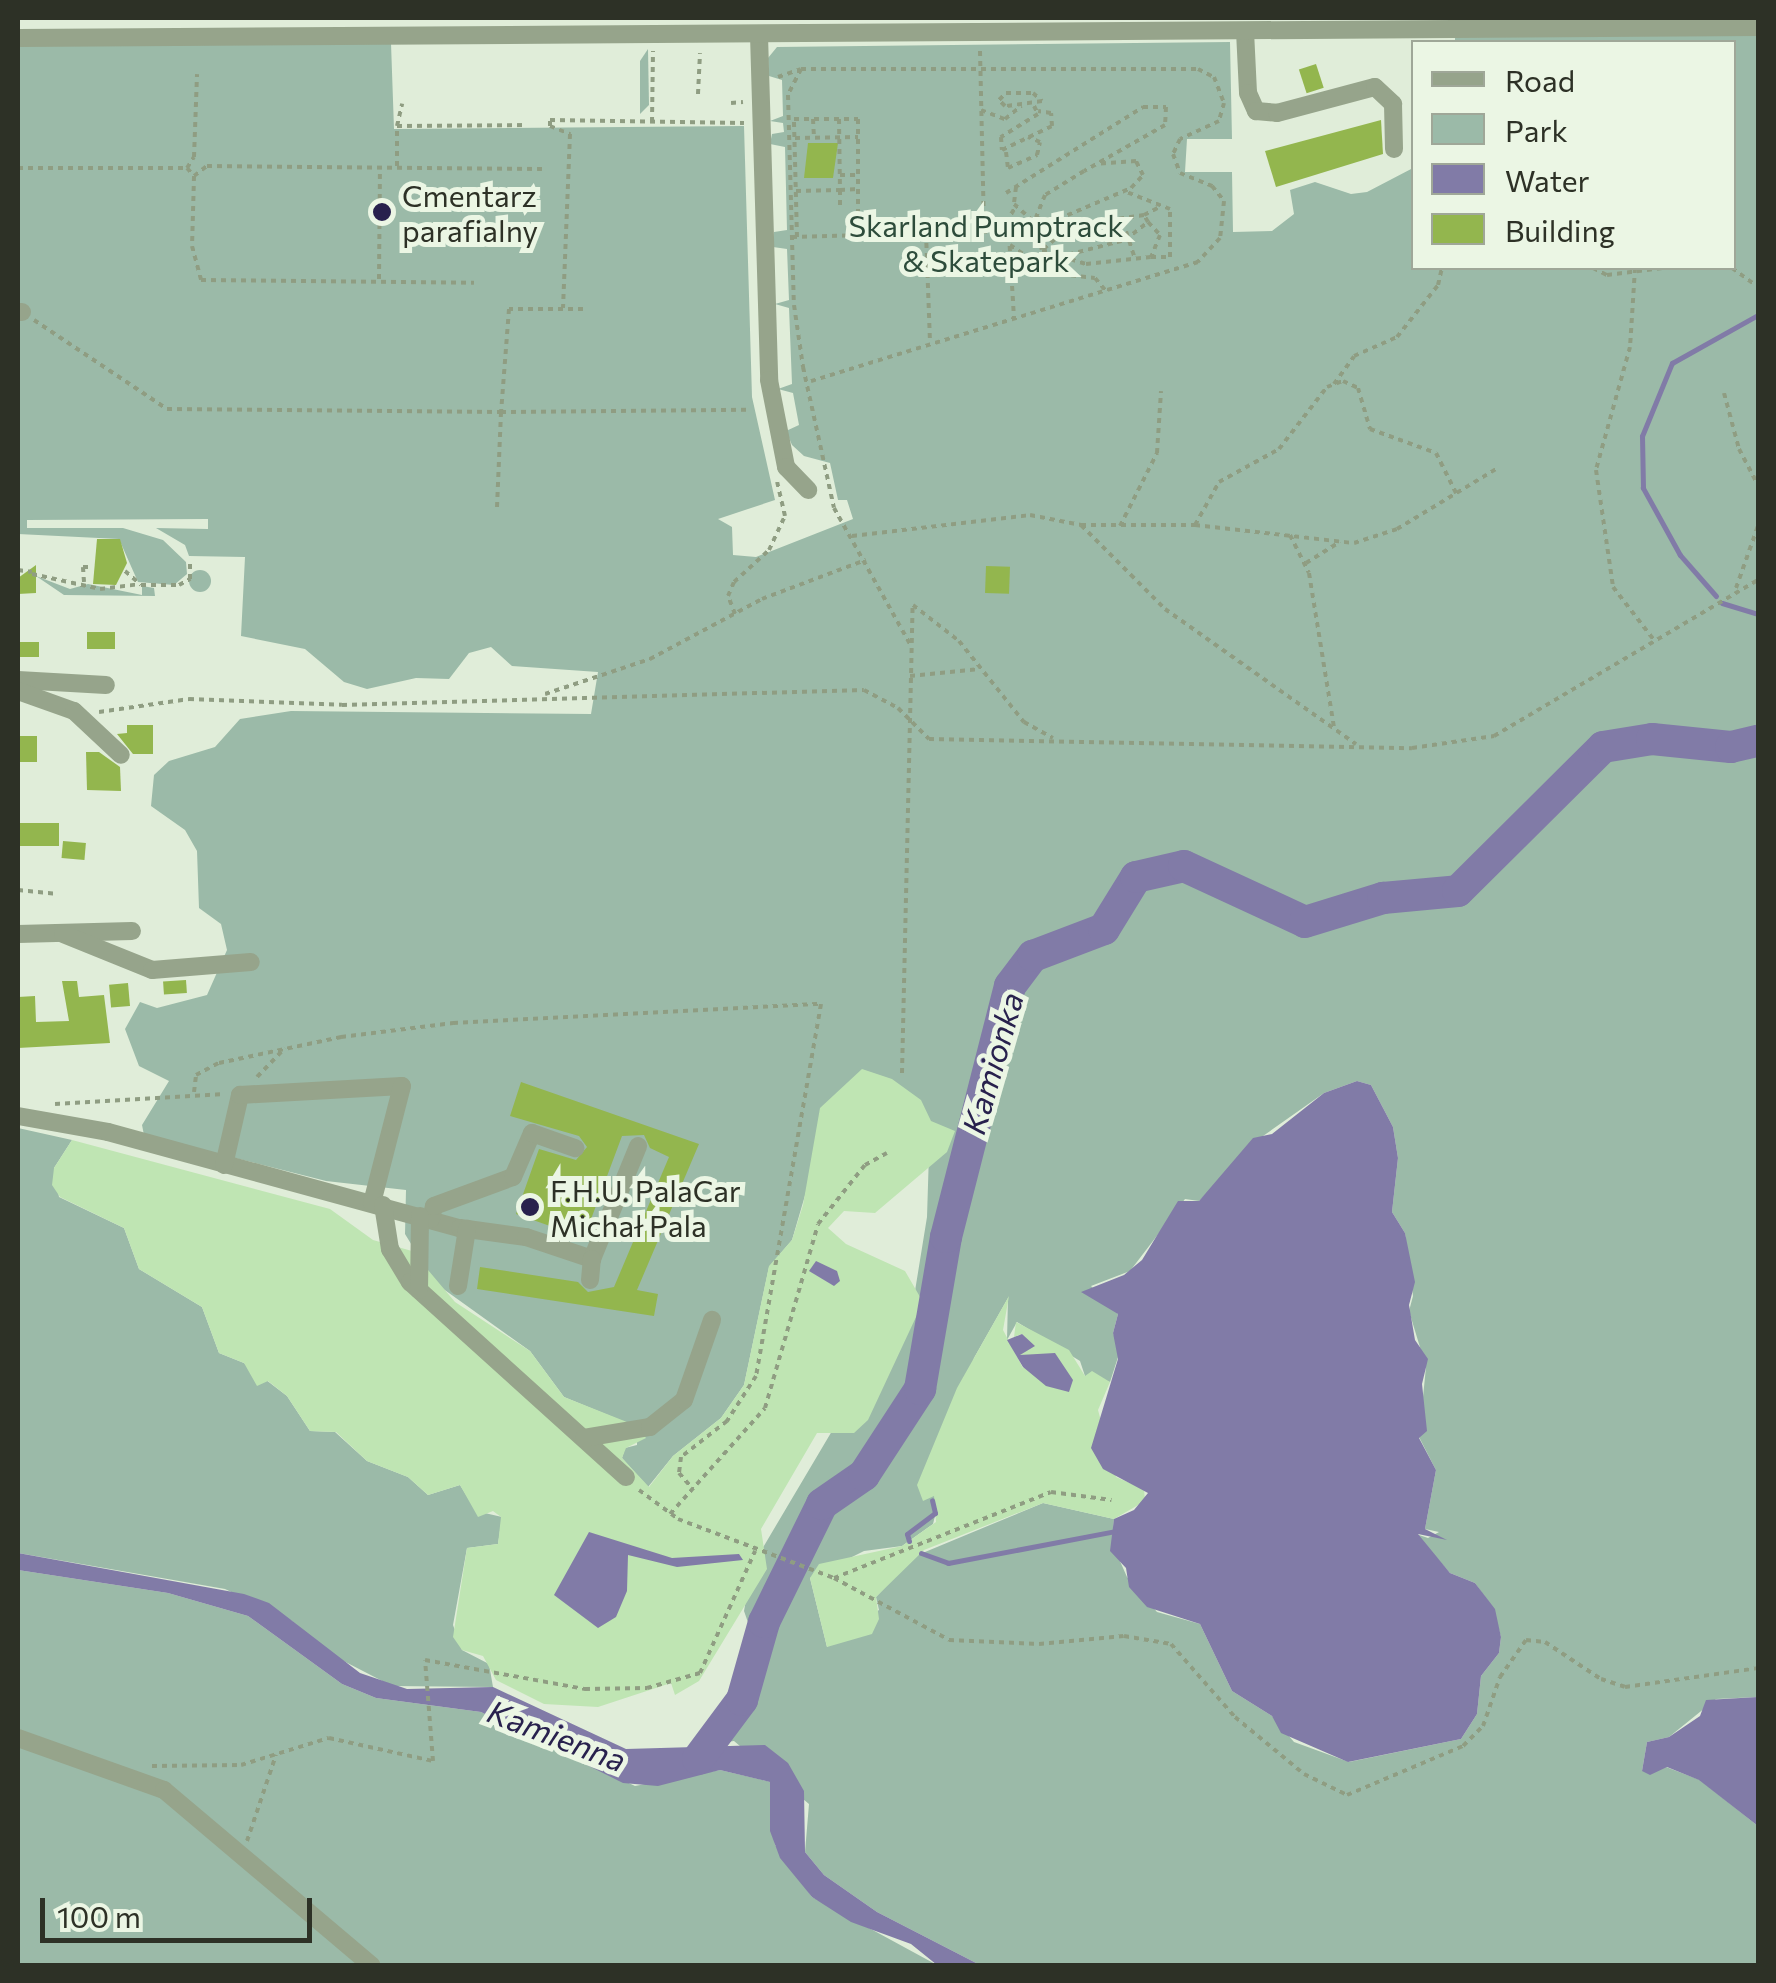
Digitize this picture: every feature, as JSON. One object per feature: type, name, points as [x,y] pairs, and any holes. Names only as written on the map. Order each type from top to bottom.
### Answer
[{"type":"street","points":[[18,38],[631,26],[759,34],[1185,25],[1245,31],[1758,27]]},
{"type":"street","points":[[1245,31],[1248,93],[1256,111],[1277,114],[1375,87],[1393,104],[1394,149]]},
{"type":"street","points":[[759,34],[769,380],[786,467],[808,490]]},
{"type":"street","points":[[18,680],[106,685]]},
{"type":"street","points":[[18,692],[74,711],[122,755]]},
{"type":"street","points":[[18,934],[132,931]]},
{"type":"street","points":[[63,934],[152,970],[251,962]]},
{"type":"street","points":[[224,1164],[240,1095],[402,1086],[377,1204],[390,1249],[419,1290],[630,1482]]},
{"type":"street","points":[[18,1116],[64,1122],[466,1229],[526,1237],[592,1260]]},
{"type":"street","points":[[419,1290],[426,1218],[434,1206],[513,1176],[532,1133],[576,1148]]},
{"type":"street","points":[[590,1280],[592,1260],[638,1146]]},
{"type":"street","points":[[458,1286],[466,1229]]},
{"type":"street","points":[[584,1438],[650,1426],[684,1400],[712,1320]]},
{"type":"street","points":[[18,1738],[164,1790],[246,1855],[372,1966]]},
{"type":"path","points":[[980,46],[984,232]]},
{"type":"path","points":[[698,94],[700,48],[714,48]]},
{"type":"path","points":[[652,122],[653,52],[662,49]]},
{"type":"path","points":[[795,237],[788,96],[801,69]]},
{"type":"path","points":[[771,74],[801,69],[1198,69],[1218,84],[1224,103],[1219,120],[1180,139],[1172,154],[1180,173],[1212,186],[1224,201],[1220,238],[1183,271],[1106,290],[811,382]]},
{"type":"path","points":[[196,74],[190,166],[194,176],[192,246],[200,280],[474,283]]},
{"type":"path","points":[[1033,92],[1042,101],[1034,106],[1005,106],[1000,97],[1033,92]]},
{"type":"path","points":[[731,103],[746,102],[750,94]]},
{"type":"path","points":[[397,166],[397,126],[402,104]]},
{"type":"path","points":[[1006,119],[1021,106]]},
{"type":"path","points":[[1006,152],[1054,123],[1051,113],[1038,111],[1034,106]]},
{"type":"path","points":[[1006,193],[1143,107],[1166,108],[1164,125],[1097,164],[1045,196],[1036,217],[1049,223],[1140,181],[1141,164],[1097,164]]},
{"type":"path","points":[[982,110],[1006,119],[1014,128]]},
{"type":"path","points":[[1026,137],[1040,142],[1037,156],[1008,168],[999,140],[1038,111]]},
{"type":"path","points":[[858,235],[858,119],[794,119],[794,306],[830,490],[911,646]]},
{"type":"path","points":[[813,119],[814,138]]},
{"type":"path","points":[[839,119],[840,205]]},
{"type":"path","points":[[564,308],[570,134],[550,120],[746,123],[750,130]]},
{"type":"path","points":[[397,126],[526,125]]},
{"type":"path","points":[[795,138],[858,137]]},
{"type":"path","points":[[379,279],[380,166]]},
{"type":"path","points":[[18,168],[542,169]]},
{"type":"path","points":[[194,176],[200,170]]},
{"type":"path","points":[[840,175],[858,175]]},
{"type":"path","points":[[1016,187],[1011,197],[1037,225],[1042,250]]},
{"type":"path","points":[[796,191],[858,189]]},
{"type":"path","points":[[1042,250],[1086,264],[1151,256],[1164,260],[1174,251],[1173,216],[1124,190]]},
{"type":"path","points":[[1001,231],[1016,206]]},
{"type":"path","points":[[1042,250],[1070,226],[1123,220],[1160,206]]},
{"type":"path","points":[[1144,215],[1160,235],[1151,256]]},
{"type":"path","points":[[1123,220],[1125,240],[1136,259]]},
{"type":"path","points":[[1059,257],[1125,240],[1148,222]]},
{"type":"path","points":[[1001,231],[1010,246],[1051,273],[1095,278],[1106,290]]},
{"type":"path","points":[[795,237],[1001,231]]},
{"type":"path","points":[[926,233],[930,346]]},
{"type":"path","points":[[1010,246],[1014,319]]},
{"type":"path","points":[[1195,524],[1219,482],[1279,449],[1354,356],[1396,337],[1438,286],[1442,270]]},
{"type":"path","points":[[1597,270],[1608,275],[1635,271],[1630,347],[1596,470],[1613,587],[1654,640]]},
{"type":"path","points":[[1735,270],[1754,284]]},
{"type":"path","points":[[497,508],[510,309],[583,308]]},
{"type":"path","points":[[20,312],[166,409],[748,410]]},
{"type":"path","points":[[1334,384],[1358,388],[1370,429],[1436,452],[1456,493]]},
{"type":"path","points":[[1120,528],[1157,453],[1161,392]]},
{"type":"path","points":[[1724,392],[1738,449],[1758,485]]},
{"type":"path","points":[[734,614],[728,596],[734,582],[769,550],[784,516],[773,464]]},
{"type":"path","points":[[852,536],[1030,515],[1080,525],[1120,528],[1195,524],[1340,542],[1384,535],[1496,469]]},
{"type":"path","points":[[1080,525],[1165,609],[1357,745]]},
{"type":"path","points":[[1736,588],[1758,526]]},
{"type":"path","points":[[1290,535],[1305,564],[1334,728]]},
{"type":"path","points":[[1305,564],[1340,542]]},
{"type":"path","points":[[534,696],[650,659],[734,614],[866,560]]},
{"type":"path","points":[[18,570],[111,589],[138,584],[185,585],[190,562]]},
{"type":"path","points":[[84,582],[83,567],[94,567]]},
{"type":"path","points":[[125,571],[138,584]]},
{"type":"path","points":[[74,711],[118,712],[189,699],[342,705],[534,696],[864,690],[898,708],[928,739],[1412,748],[1494,736],[1736,588],[1758,580]]},
{"type":"path","points":[[902,1073],[913,605],[959,641],[1024,722],[1057,740]]},
{"type":"path","points":[[910,676],[980,669]]},
{"type":"path","points":[[18,890],[58,894]]},
{"type":"path","points":[[194,1092],[196,1075],[218,1063],[285,1048],[453,1023],[820,1004],[756,1376],[727,1422],[681,1456],[679,1473],[693,1489]]},
{"type":"path","points":[[18,1116],[54,1104],[194,1092],[240,1095],[285,1048]]},
{"type":"path","points":[[670,1514],[765,1408],[818,1224],[835,1196],[887,1154]]},
{"type":"path","points":[[630,1482],[670,1514],[755,1551],[834,1578],[949,1640],[1038,1644],[1124,1636],[1171,1644],[1235,1718],[1304,1774],[1346,1795],[1392,1780],[1462,1746],[1483,1726],[1509,1658],[1526,1640],[1558,1648],[1601,1679],[1644,1684],[1758,1668]]},
{"type":"path","points":[[834,1578],[1051,1492],[1112,1500]]},
{"type":"path","points":[[146,1765],[226,1767],[329,1738],[433,1761],[425,1660],[585,1689],[647,1688],[700,1673],[755,1551]]},
{"type":"path","points":[[246,1855],[277,1754]]},
{"type":"green space","name":"Skarland Pumptrack & Skatepark","points":[[1455,18],[1592,18],[1592,30],[1663,29],[1659,18],[1758,18],[1758,1697],[1716,1699],[1669,1737],[1647,1742],[1642,1771],[1666,1767],[1700,1780],[1758,1826],[1758,1965],[980,1965],[877,1912],[824,1875],[805,1852],[809,1804],[734,1741],[720,1743],[761,1664],[765,1638],[776,1635],[751,1631],[744,1611],[752,1566],[915,1291],[927,1217],[930,1121],[813,1168],[792,1240],[769,1267],[744,1385],[721,1418],[673,1456],[648,1487],[622,1458],[625,1448],[637,1445],[637,1427],[564,1397],[530,1351],[435,1283],[405,1234],[406,1190],[326,1181],[144,1135],[142,1125],[169,1081],[139,1066],[125,1029],[140,1002],[157,1008],[207,995],[227,950],[221,924],[199,908],[197,851],[185,830],[151,806],[154,775],[169,761],[215,747],[240,719],[291,711],[591,714],[598,672],[512,666],[491,647],[469,653],[449,679],[416,678],[367,689],[344,682],[305,649],[241,636],[245,557],[189,556],[185,545],[156,528],[208,529],[208,519],[27,520],[27,528],[123,528],[163,540],[186,562],[187,574],[174,585],[138,582],[119,539],[18,534],[18,46],[391,43],[394,129],[744,126],[752,397],[775,500],[718,519],[732,527],[733,555],[756,557],[853,519],[847,500],[838,500],[830,463],[804,456],[792,445],[786,431],[799,425],[793,393],[778,389],[792,384],[789,308],[775,304],[789,300],[787,249],[773,247],[774,232],[787,230],[785,147],[770,144],[772,134],[784,132],[783,123],[770,121],[783,116],[782,80],[769,76],[768,58],[777,47],[1230,42],[1232,139],[1187,139],[1185,172],[1232,172],[1233,232],[1272,231],[1294,214],[1290,190],[1315,182],[1351,194],[1367,192],[1411,169],[1411,270],[1736,270],[1736,40],[1455,40]],"holes":[[[1357,1081],[1371,1085],[1393,1127],[1398,1158],[1392,1212],[1405,1233],[1413,1296],[1409,1311],[1426,1367],[1419,1437],[1436,1470],[1425,1529],[1439,1532],[1428,1538],[1416,1534],[1450,1573],[1475,1583],[1493,1608],[1501,1637],[1499,1653],[1481,1676],[1477,1714],[1461,1739],[1349,1762],[1294,1742],[1272,1716],[1232,1691],[1200,1624],[1157,1612],[1127,1577],[1112,1543],[1114,1519],[1043,1503],[913,1557],[876,1597],[879,1610],[827,1647],[810,1578],[864,1551],[902,1546],[933,1524],[974,1358],[1008,1298],[1007,1340],[1017,1322],[1080,1361],[1085,1376],[1110,1382],[1120,1351],[1113,1333],[1118,1314],[1091,1286],[1130,1271],[1185,1199],[1199,1201],[1263,1136],[1324,1093]]]},
{"type":"green space","points":[[648,49],[649,105],[640,114],[640,61]]},
{"type":"green space","points":[[196,570],[204,570],[211,581],[204,592],[196,592],[189,585],[189,577]]},
{"type":"green space","points":[[36,576],[70,589],[88,584],[142,595],[142,586],[154,588],[155,596],[64,595]]},
{"type":"green space","points":[[18,1128],[72,1140],[54,1168],[59,1197],[124,1228],[139,1269],[202,1307],[219,1353],[244,1363],[287,1396],[310,1431],[335,1432],[367,1461],[408,1477],[428,1495],[460,1485],[476,1511],[502,1517],[498,1544],[467,1548],[453,1625],[462,1650],[489,1664],[493,1687],[392,1686],[330,1654],[292,1621],[225,1589],[18,1553]]},
{"type":"green space","points":[[18,1570],[168,1593],[248,1616],[342,1684],[376,1698],[481,1712],[635,1786],[720,1770],[771,1782],[775,1845],[812,1897],[937,1965],[381,1965],[192,1804],[18,1734]]},
{"type":"green space","points":[[18,1745],[157,1793],[364,1965],[18,1965]]},
{"type":"sand","points":[[862,1069],[892,1079],[921,1100],[931,1121],[955,1131],[947,1152],[875,1213],[844,1211],[828,1228],[846,1244],[905,1271],[923,1302],[868,1420],[854,1433],[817,1433],[761,1529],[767,1569],[699,1681],[675,1695],[671,1683],[598,1707],[544,1704],[496,1680],[483,1656],[462,1650],[453,1637],[467,1548],[498,1544],[501,1517],[493,1511],[478,1517],[460,1485],[428,1495],[408,1477],[367,1461],[336,1432],[310,1431],[287,1396],[268,1381],[257,1386],[244,1363],[219,1353],[202,1307],[139,1269],[124,1228],[60,1197],[52,1185],[54,1168],[72,1140],[330,1209],[373,1240],[412,1251],[455,1302],[530,1351],[564,1397],[637,1426],[646,1438],[626,1448],[622,1458],[649,1487],[673,1456],[721,1418],[744,1385],[769,1266],[792,1240],[803,1205],[820,1108]]},
{"type":"sand","points":[[1009,1296],[1003,1330],[1023,1368],[1034,1359],[1020,1355],[1026,1342],[1022,1334],[1014,1337],[1016,1322],[1069,1350],[1085,1376],[1092,1371],[1110,1382],[1098,1410],[1116,1477],[1144,1489],[1145,1501],[1114,1519],[1043,1503],[924,1550],[876,1597],[879,1619],[872,1634],[827,1647],[810,1578],[819,1564],[902,1546],[936,1522],[934,1496],[923,1501],[917,1485],[957,1388]]},
{"type":"water","points":[[1357,1081],[1371,1085],[1393,1127],[1398,1158],[1392,1212],[1405,1233],[1415,1282],[1409,1305],[1415,1340],[1428,1359],[1422,1384],[1427,1431],[1419,1438],[1436,1470],[1425,1529],[1447,1540],[1418,1534],[1450,1573],[1475,1583],[1495,1609],[1501,1637],[1499,1653],[1481,1676],[1477,1714],[1461,1739],[1348,1762],[1281,1733],[1272,1716],[1232,1691],[1200,1624],[1147,1607],[1129,1587],[1126,1568],[1110,1551],[1114,1519],[1134,1510],[1148,1493],[1103,1469],[1091,1448],[1118,1359],[1113,1333],[1118,1314],[1081,1292],[1124,1275],[1142,1260],[1178,1201],[1199,1201],[1253,1138],[1272,1134],[1324,1093]]},
{"type":"water","points":[[816,1261],[837,1271],[840,1281],[834,1286],[809,1271]]},
{"type":"water","points":[[1022,1334],[1035,1346],[1020,1355],[1055,1353],[1073,1380],[1069,1392],[1046,1386],[1023,1367],[1007,1340]]},
{"type":"water","points":[[589,1532],[672,1558],[739,1554],[743,1560],[677,1567],[628,1555],[627,1591],[616,1617],[598,1628],[554,1595]]},
{"type":"water","name":"Kamienna","points":[[18,1553],[244,1594],[269,1603],[360,1673],[407,1689],[493,1687],[626,1749],[765,1745],[788,1763],[804,1791],[805,1852],[824,1875],[877,1912],[980,1965],[937,1965],[911,1944],[851,1922],[812,1897],[780,1858],[770,1831],[770,1782],[720,1770],[658,1786],[623,1783],[481,1712],[376,1698],[342,1684],[248,1616],[168,1593],[18,1570]]},
{"type":"water","points":[[1758,1697],[1758,1826],[1699,1780],[1667,1767],[1650,1775],[1642,1771],[1647,1742],[1669,1737],[1700,1716],[1706,1700]]},
{"type":"building","points":[[1316,64],[1324,88],[1307,93],[1299,70]]},
{"type":"building","points":[[1381,120],[1383,154],[1276,187],[1265,151]]},
{"type":"building","points":[[808,143],[838,143],[833,178],[804,178]]},
{"type":"building","points":[[97,539],[120,539],[127,563],[116,585],[93,584]]},
{"type":"building","points":[[36,565],[36,593],[18,594],[18,578]]},
{"type":"building","points":[[986,566],[1010,567],[1009,594],[985,593]]},
{"type":"building","points":[[87,632],[115,632],[115,649],[87,649]]},
{"type":"building","points":[[18,642],[39,642],[39,657],[18,657]]},
{"type":"building","points":[[127,725],[153,725],[153,754],[133,754],[117,734],[127,733]]},
{"type":"building","points":[[18,736],[37,736],[37,762],[18,762]]},
{"type":"building","points":[[86,752],[99,752],[120,767],[121,791],[87,790]]},
{"type":"building","points":[[18,823],[59,823],[59,846],[18,846]]},
{"type":"building","points":[[63,841],[86,843],[84,860],[62,858]]},
{"type":"building","points":[[186,980],[187,993],[164,995],[163,982]]},
{"type":"building","points":[[62,981],[77,981],[79,997],[104,995],[110,1043],[18,1048],[18,997],[35,996],[36,1022],[69,1021]]},
{"type":"building","points":[[128,983],[130,1006],[111,1008],[109,985]]},
{"type":"building","points":[[521,1082],[699,1144],[637,1290],[658,1294],[654,1316],[477,1289],[480,1267],[578,1282],[588,1292],[614,1287],[669,1157],[650,1148],[644,1135],[622,1136],[584,1238],[516,1214],[539,1149],[576,1160],[587,1147],[579,1136],[510,1116]]},
{"type":"waterway","points":[[1716,596],[1680,555],[1643,488],[1642,436],[1672,363],[1758,315]]},
{"type":"waterway","points":[[1722,603],[1758,614]]},
{"type":"waterway","name":"Kamionka","points":[[698,1759],[742,1700],[764,1622],[822,1504],[864,1475],[920,1389],[946,1237],[1010,986],[1033,956],[1104,929],[1136,877],[1184,866],[1305,922],[1383,898],[1458,891],[1603,747],[1652,739],[1731,747],[1758,741]]},
{"type":"waterway","points":[[909,1541],[907,1534],[935,1513],[932,1500]]},
{"type":"waterway","points":[[921,1553],[948,1563],[1115,1531]]},
{"type":"place","name":"Cmentarz parafialny","points":[[382,212]]},
{"type":"place","name":"F.H.U. PalaCar Michał Pala","points":[[530,1207]]}]
